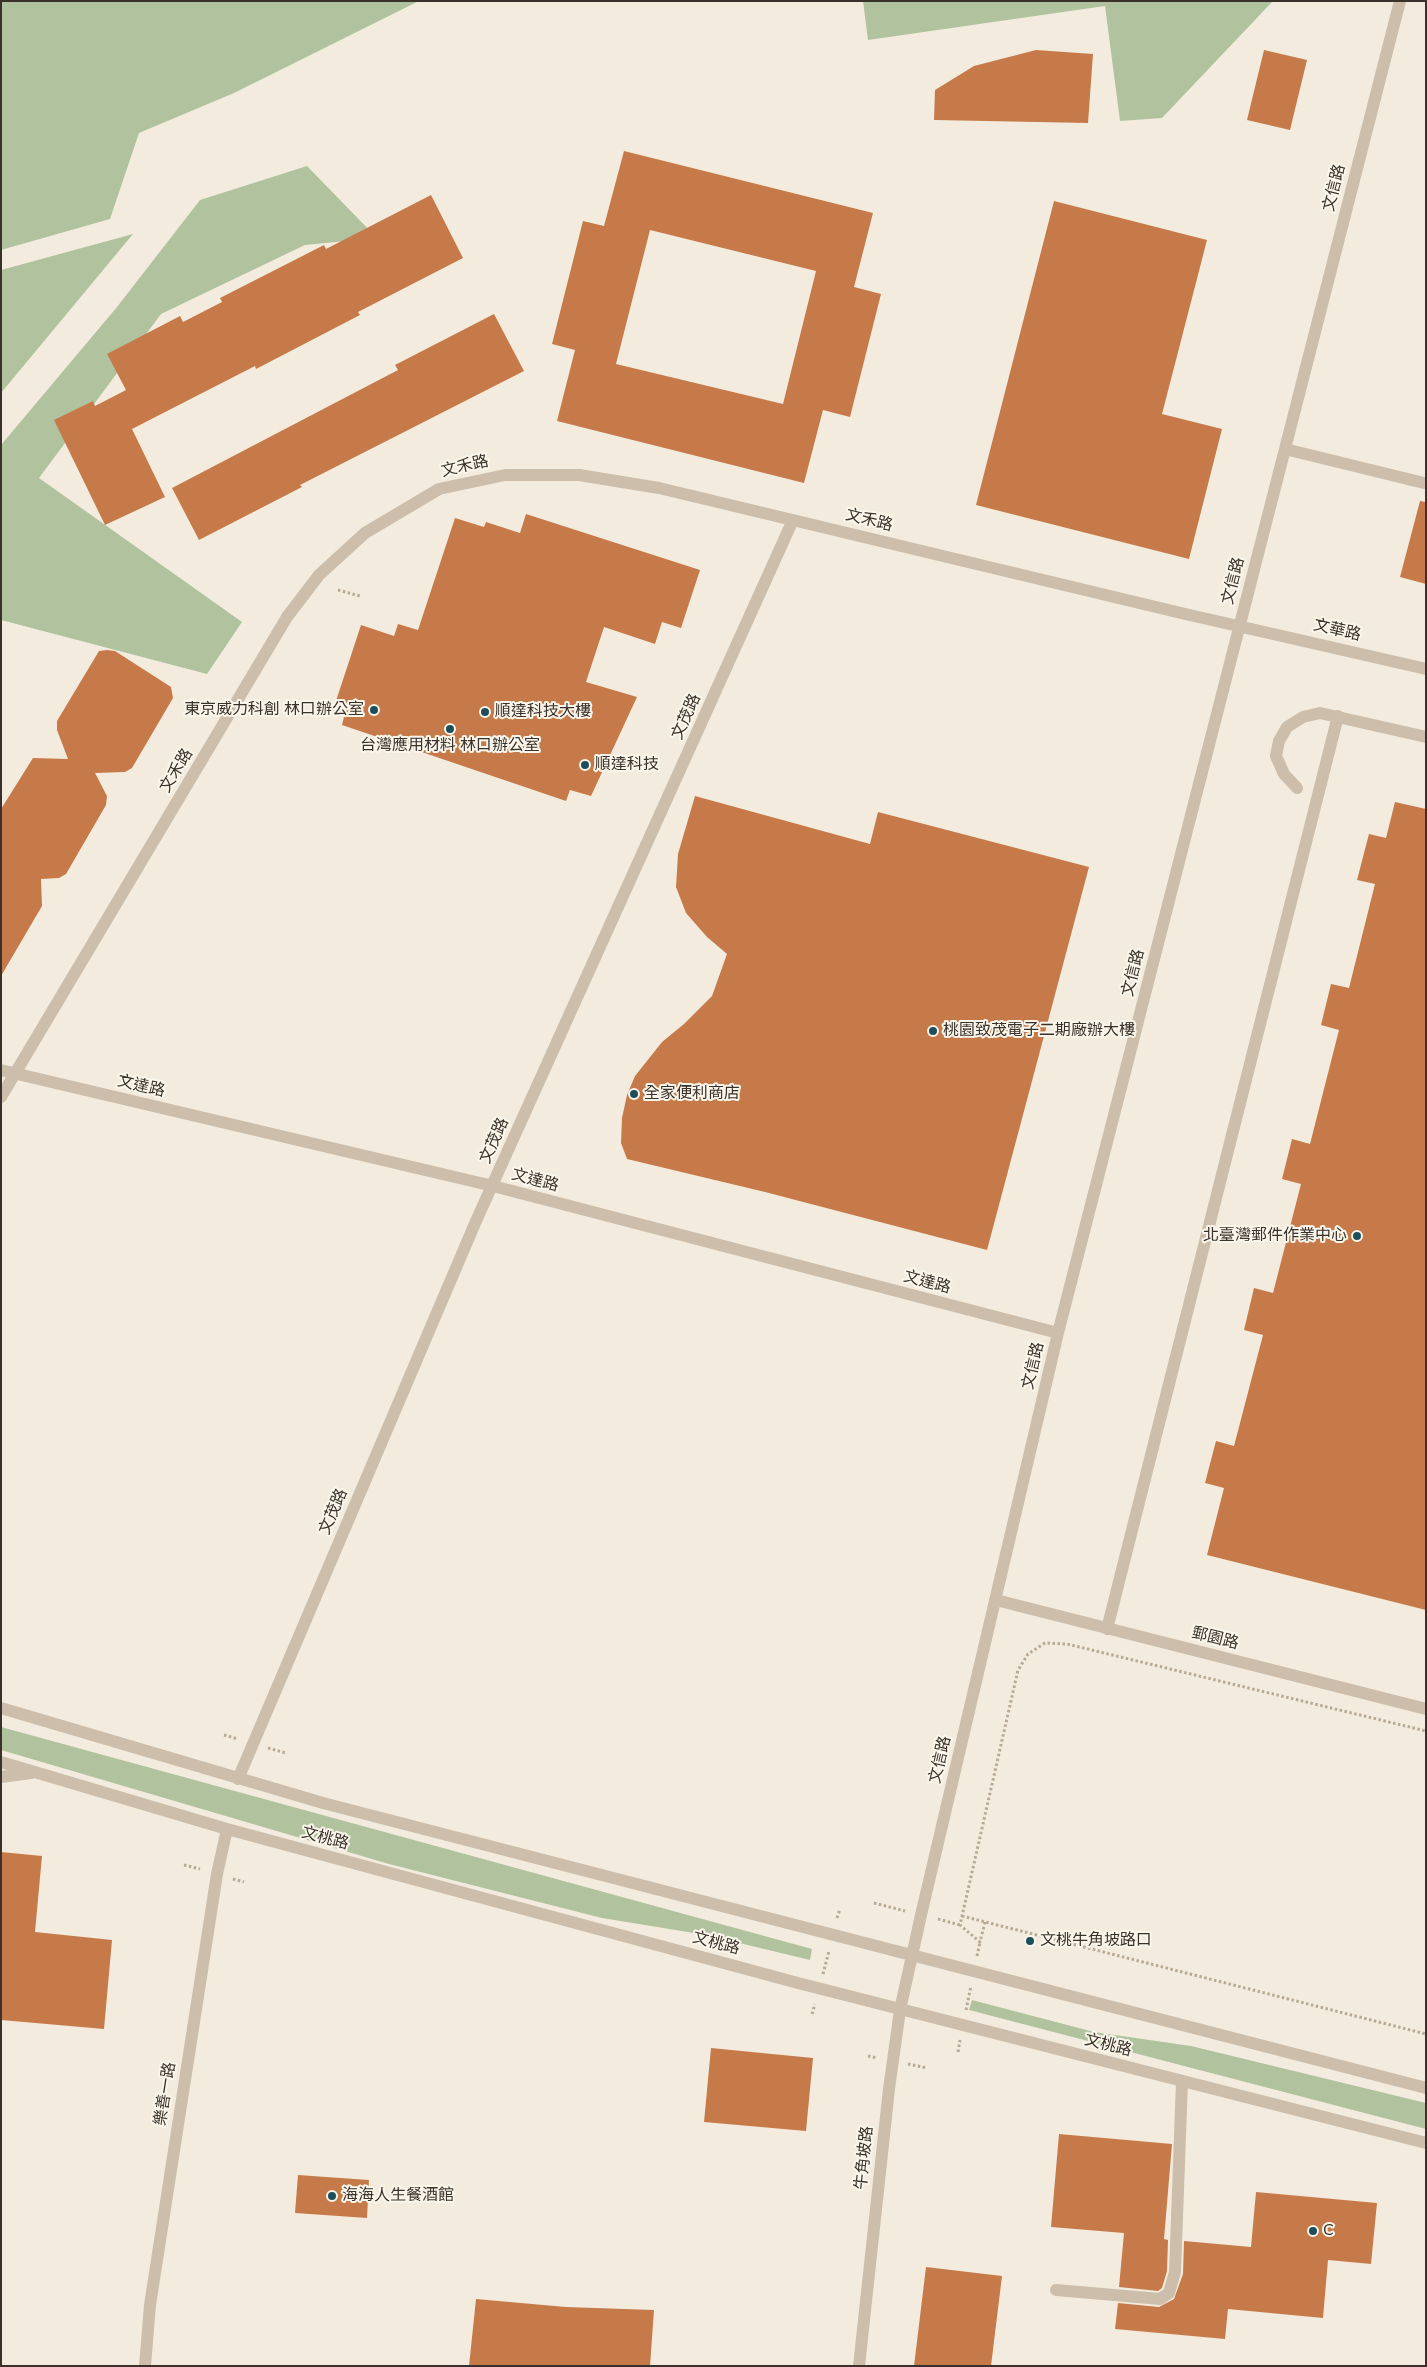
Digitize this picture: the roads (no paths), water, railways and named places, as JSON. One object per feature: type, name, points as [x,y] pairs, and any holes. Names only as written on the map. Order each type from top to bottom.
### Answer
[{"type":"street","name":"文信路","points":[[912,1956],[1058,1333],[1400,1]]},
{"type":"street","points":[[1285,449],[1424,483]]},
{"type":"street","name":"文禾路","points":[[1,1097],[287,617],[319,575],[365,533],[439,489],[505,475],[579,475],[615,480],[659,488],[1240,626]]},
{"type":"street","name":"文茂路","points":[[238,1779],[493,1186],[793,520]]},
{"type":"street","name":"文華路","points":[[1240,626],[1426,670]]},
{"type":"street","points":[[1297,788],[1284,774],[1276,756],[1279,741],[1287,727],[1303,717],[1320,713],[1426,737]]},
{"type":"street","points":[[1107,1629],[1338,716]]},
{"type":"street","name":"文達路","points":[[1,1070],[493,1186],[1058,1333]]},
{"type":"street","name":"郵園路","points":[[996,1600],[1426,1708]]},
{"type":"street","name":"文桃路","points":[[1,1708],[323,1803],[1426,2088]]},
{"type":"street","name":"文桃路","points":[[1,1762],[227,1829],[900,2010],[1426,2143]]},
{"type":"street","points":[[1,1777],[36,1773]]},
{"type":"street","name":"樂善一路","points":[[145,2366],[150,2305],[217,1874],[227,1829]]},
{"type":"street","name":"牛角坡路","points":[[859,2366],[889,2089],[900,2010],[912,1956]]},
{"type":"street","points":[[1056,2290],[1160,2299],[1169,2293],[1175,2272],[1182,2081]]},
{"type":"place","name":"東京威力科創 林口辦公室","points":[[374,710]]},
{"type":"place","name":"順達科技大樓","points":[[485,712]]},
{"type":"place","name":"台灣應用材料 林口辦公室","points":[[450,729]]},
{"type":"place","name":"順達科技","points":[[585,765]]},
{"type":"place","name":"桃園致茂電子二期廠辦大樓","points":[[933,1031]]},
{"type":"place","name":"全家便利商店","points":[[634,1094]]},
{"type":"place","name":"北臺灣郵件作業中心","points":[[1357,1236]]},
{"type":"place","name":"文桃牛角坡路口","points":[[1030,1941]]},
{"type":"place","name":"海海人生餐酒館","points":[[332,2196]]},
{"type":"place","name":"C","points":[[1313,2231]]}]
